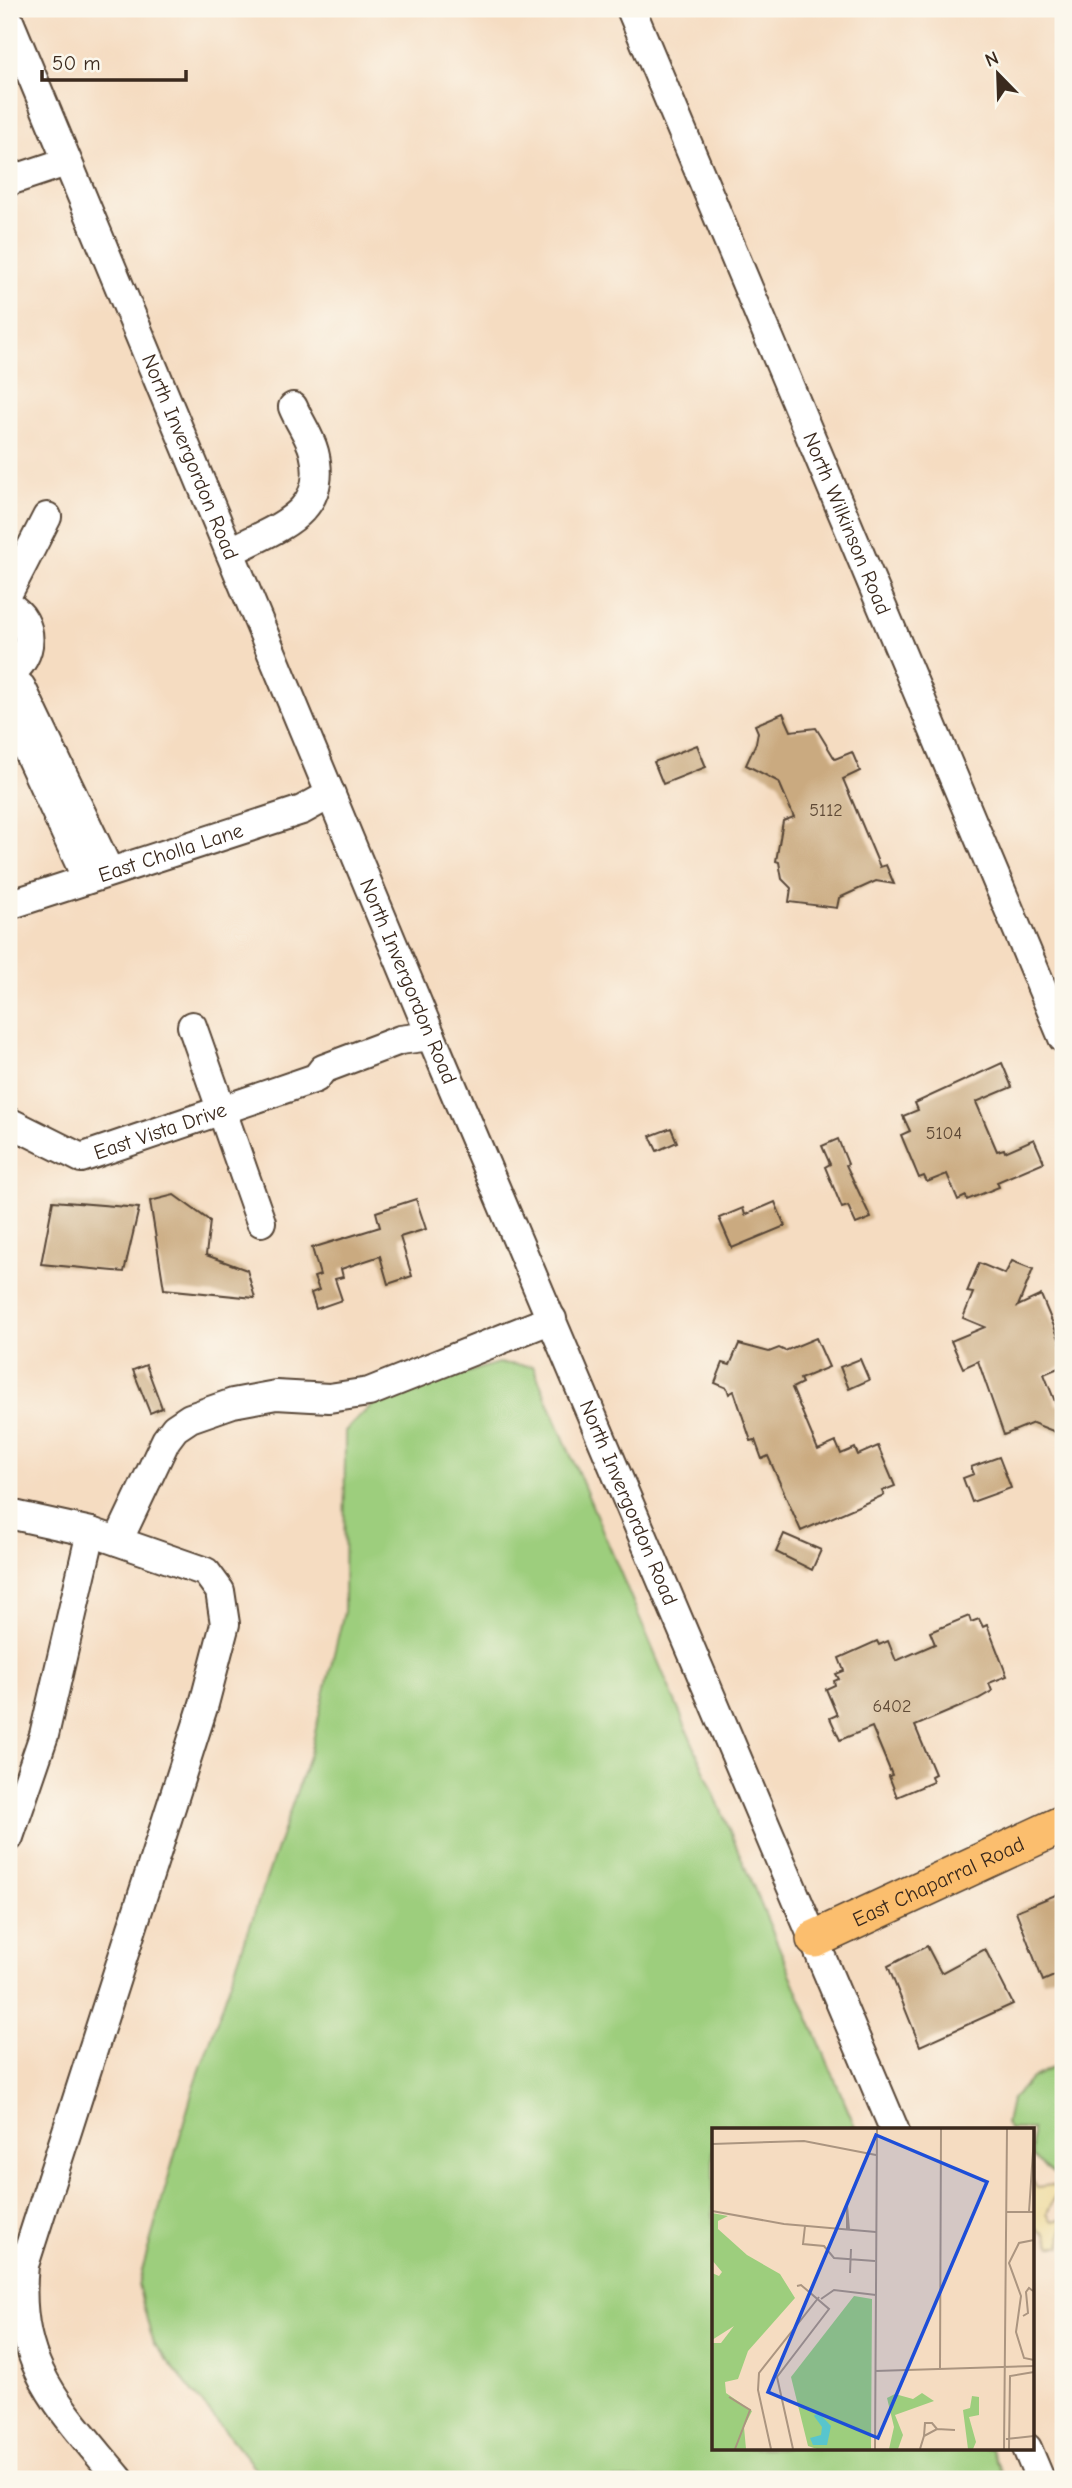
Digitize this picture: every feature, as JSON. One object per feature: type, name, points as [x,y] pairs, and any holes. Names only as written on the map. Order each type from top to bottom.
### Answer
[{"type":"main road","name":"East Chaparral Road","points":[[815,1940],[1063,1824]]},
{"type":"street","name":"North Wilkinson Road","points":[[631,9],[1063,1038]]},
{"type":"street","name":"North Invergordon Road","points":[[9,21],[431,1036],[894,2128]]},
{"type":"street","points":[[9,181],[66,162]]},
{"type":"street","points":[[230,552],[301,514],[310,500],[317,477],[314,450],[293,407]]},
{"type":"street","points":[[9,591],[47,517]]},
{"type":"street","points":[[9,606],[23,619],[29,645],[25,658],[9,676],[21,687],[98,875]]},
{"type":"street","points":[[9,711],[98,875]]},
{"type":"street","name":"East Cholla Lane","points":[[9,905],[303,810],[331,794]]},
{"type":"street","points":[[192,1026],[261,1222]]},
{"type":"street","name":"East Vista Drive","points":[[9,1122],[81,1158],[316,1079],[327,1084],[399,1059],[431,1036]]},
{"type":"street","points":[[118,1541],[166,1440],[175,1428],[190,1418],[254,1398],[295,1394],[329,1398],[369,1392],[552,1319]]},
{"type":"street","points":[[9,1514],[90,1532],[206,1572],[220,1591],[225,1624],[204,1703],[24,2265],[21,2295],[26,2336],[36,2368],[57,2404],[119,2479]]},
{"type":"street","points":[[9,1837],[44,1735],[90,1532]]},
{"type":"street","points":[[1028,2450],[1040,2479]]},
{"type":"green space","points":[[498,1363],[533,1366],[856,2128],[712,2128],[712,2450],[992,2450],[1005,2479],[264,2479],[153,2343],[138,2285],[193,2090],[310,1753],[344,1612],[345,1431],[376,1401]]},
{"type":"green space","points":[[1063,2062],[1063,2181],[1034,2159],[1034,2128],[1008,2128],[1006,2123],[1011,2100],[1032,2078]]},
{"type":"sand","points":[[1034,2183],[1037,2187],[1052,2185],[1058,2190],[1047,2214],[1052,2221],[1063,2219],[1061,2246],[1052,2246],[1046,2234],[1034,2228]]},
{"type":"building","points":[[783,713],[791,731],[816,728],[835,759],[852,752],[860,771],[843,779],[880,867],[886,865],[894,884],[876,881],[839,898],[837,908],[789,902],[791,888],[782,879],[779,862],[776,861],[783,821],[794,817],[779,782],[746,765],[756,743],[758,732],[755,725]]},
{"type":"building","points":[[697,745],[706,767],[663,784],[654,762]]},
{"type":"building","points":[[1002,1063],[1012,1087],[976,1102],[997,1151],[1004,1149],[1005,1152],[1034,1139],[1044,1162],[997,1182],[999,1187],[967,1200],[966,1196],[958,1200],[947,1174],[927,1182],[924,1176],[919,1178],[901,1135],[910,1131],[903,1116],[918,1110],[915,1103]]},
{"type":"building","points":[[671,1128],[677,1142],[657,1151],[650,1136]]},
{"type":"building","points":[[838,1139],[848,1164],[846,1165],[871,1218],[856,1224],[848,1206],[842,1208],[825,1167],[830,1164],[822,1146]]},
{"type":"building","points":[[174,1195],[210,1221],[206,1255],[247,1270],[255,1298],[164,1289],[150,1201]]},
{"type":"building","points":[[416,1199],[426,1229],[400,1237],[412,1276],[388,1284],[380,1256],[341,1269],[343,1277],[335,1279],[342,1300],[316,1309],[311,1293],[319,1290],[314,1277],[320,1275],[312,1248],[380,1227],[376,1212]]},
{"type":"building","points":[[53,1201],[139,1208],[124,1272],[41,1264]]},
{"type":"building","points":[[775,1202],[785,1226],[732,1248],[719,1218],[743,1208],[745,1215]]},
{"type":"building","points":[[1012,1261],[1033,1269],[1018,1306],[1041,1295],[1063,1348],[1063,1366],[1044,1374],[1056,1404],[1063,1407],[1063,1435],[1033,1423],[1004,1435],[978,1361],[963,1368],[951,1341],[985,1327],[963,1318],[973,1293],[967,1292],[979,1263],[1005,1274]]},
{"type":"building","points":[[816,1338],[829,1367],[800,1379],[802,1383],[792,1388],[818,1450],[836,1442],[841,1454],[855,1448],[858,1455],[878,1446],[895,1486],[882,1491],[884,1495],[801,1531],[768,1456],[762,1459],[755,1440],[751,1441],[734,1391],[729,1394],[727,1388],[715,1383],[723,1363],[730,1365],[739,1344],[769,1352],[779,1348],[785,1351]]},
{"type":"building","points":[[860,1359],[869,1380],[849,1389],[840,1367]]},
{"type":"building","points":[[146,1365],[162,1408],[150,1413],[133,1370]]},
{"type":"building","points":[[999,1457],[1011,1488],[972,1502],[963,1478],[974,1474],[971,1467]]},
{"type":"building","points":[[784,1534],[821,1550],[812,1570],[776,1552]]},
{"type":"building","points":[[969,1616],[971,1622],[979,1619],[983,1627],[987,1625],[1007,1676],[989,1683],[992,1691],[978,1699],[915,1726],[935,1774],[931,1776],[933,1782],[897,1797],[889,1776],[892,1775],[872,1727],[840,1740],[830,1718],[837,1715],[826,1689],[835,1685],[834,1681],[839,1679],[836,1674],[844,1671],[839,1658],[877,1641],[879,1645],[888,1641],[896,1661],[935,1644],[930,1632]]},
{"type":"building","points":[[1063,1892],[1063,1972],[1043,1981],[1016,1911]]},
{"type":"building","points":[[927,1946],[941,1973],[985,1949],[1013,2004],[920,2046],[888,1966]]}]
